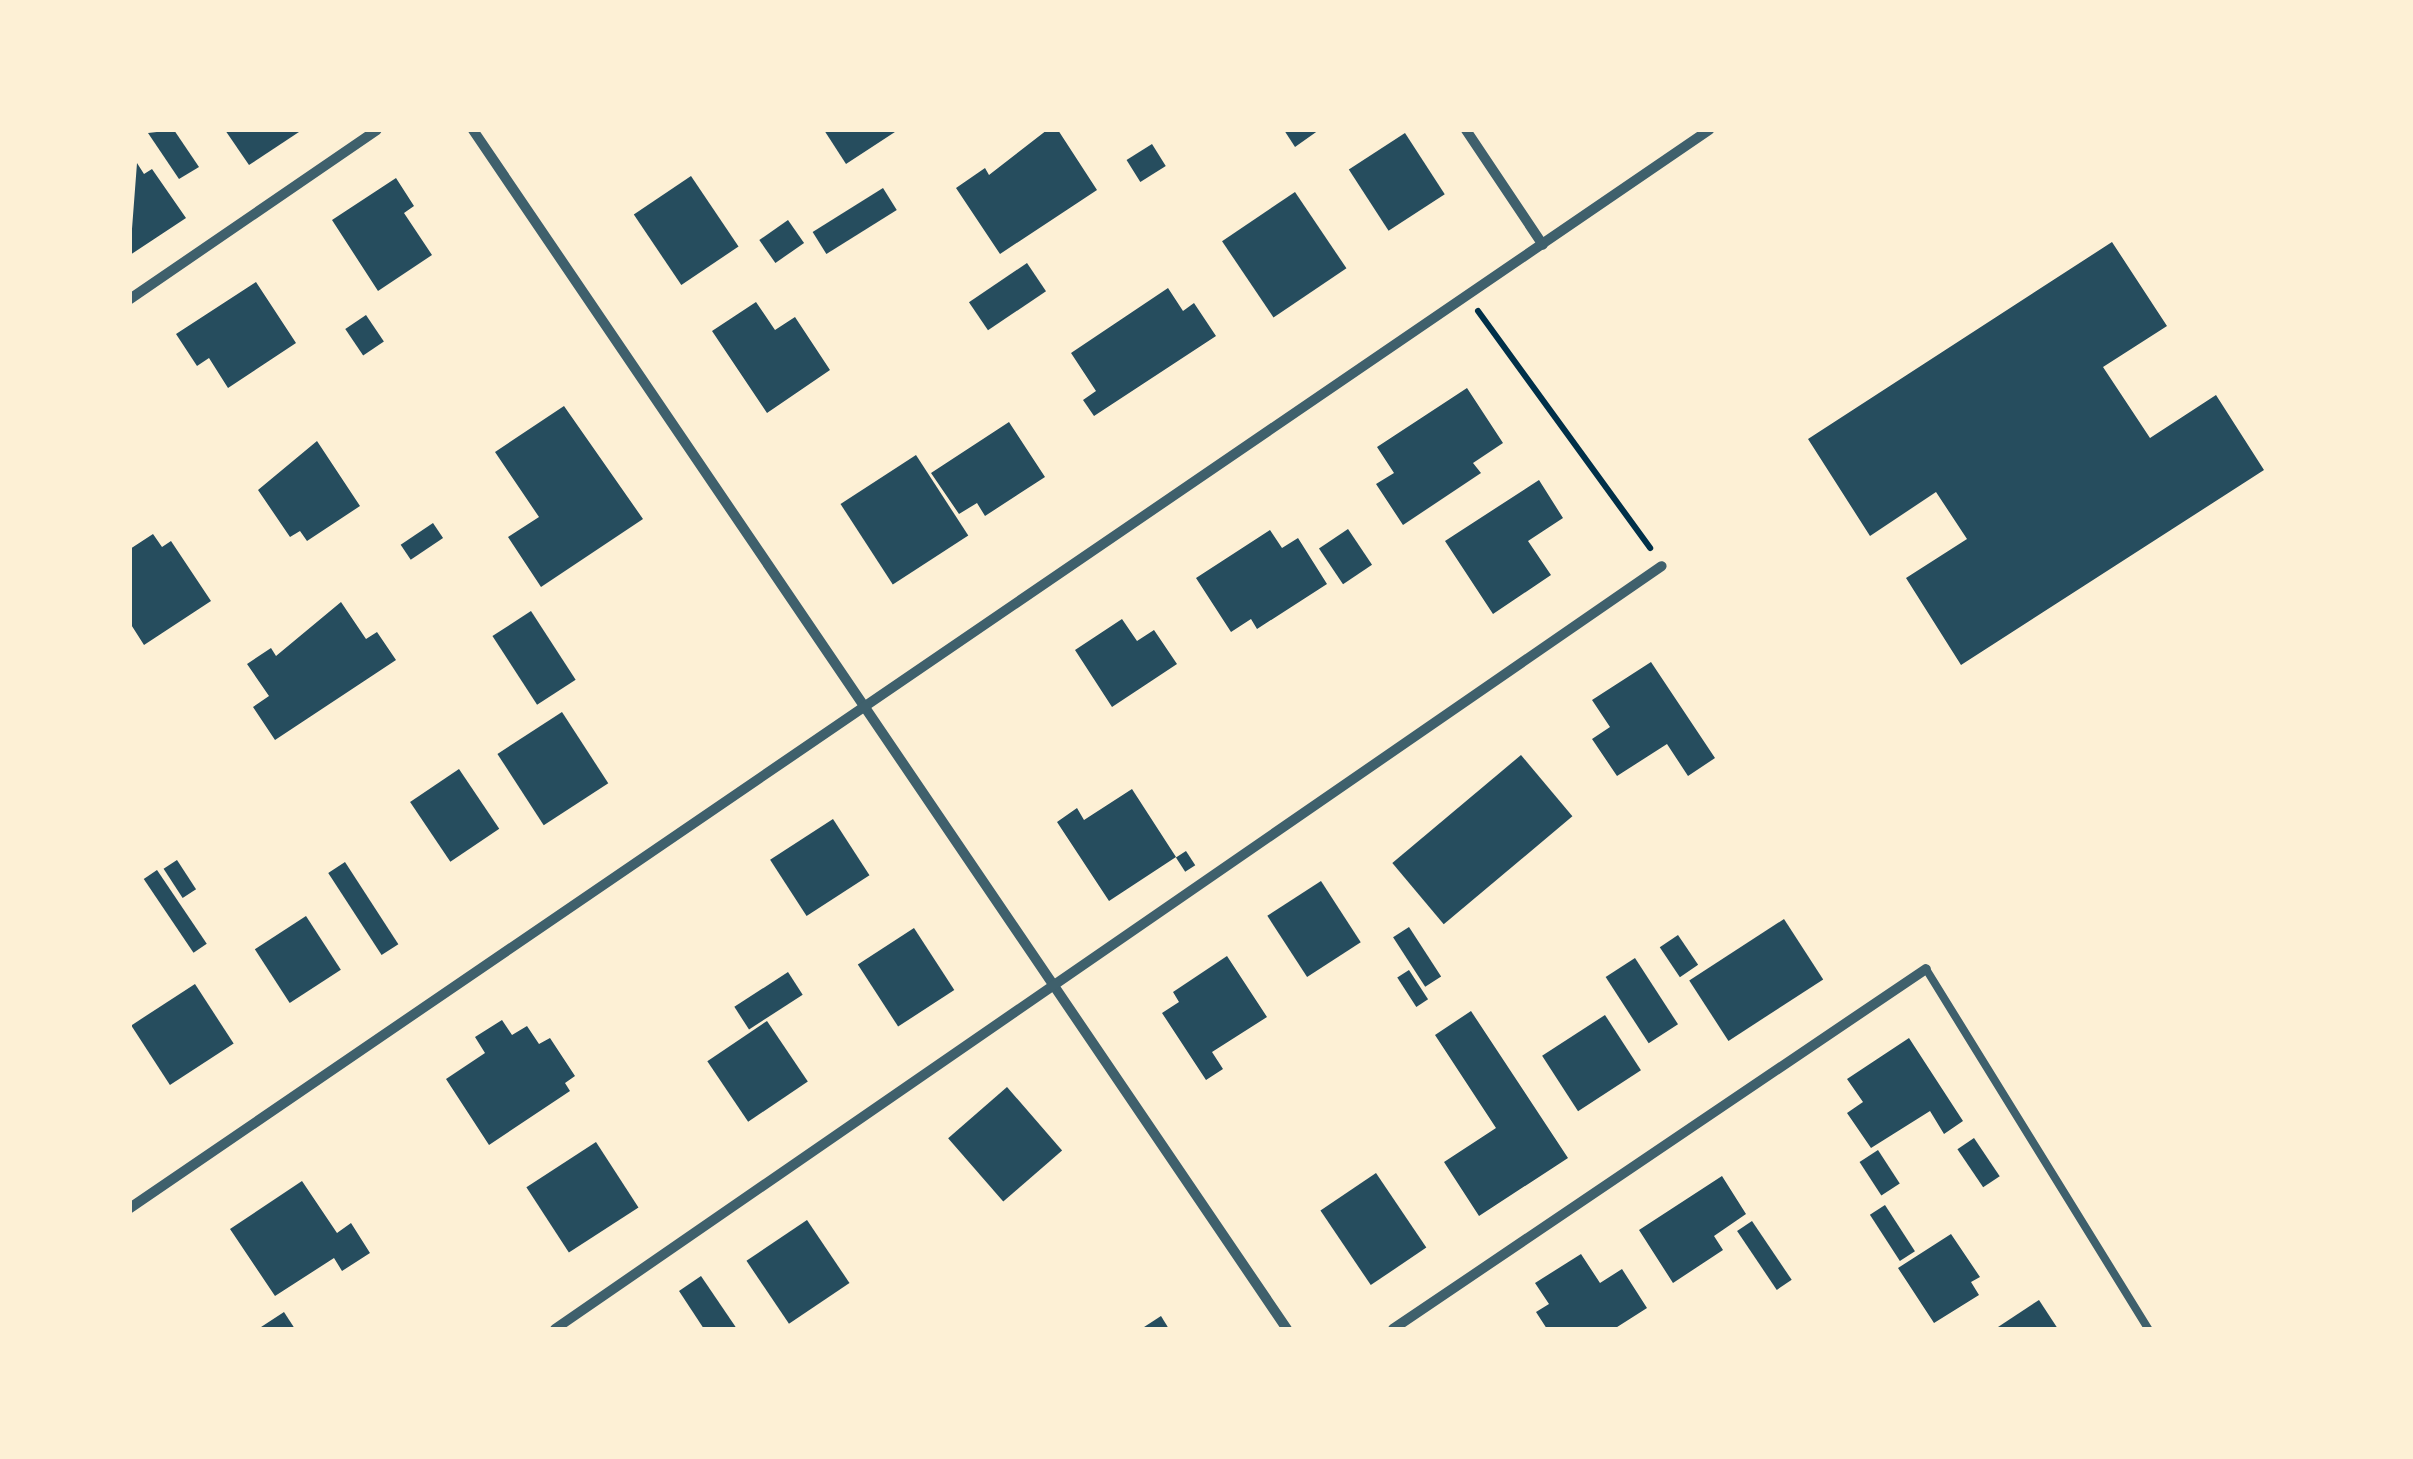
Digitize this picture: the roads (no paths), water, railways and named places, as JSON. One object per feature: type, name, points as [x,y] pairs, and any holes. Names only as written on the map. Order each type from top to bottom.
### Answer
[{"type":"street","points":[[130,299],[376,130]]},
{"type":"street","points":[[473,130],[869,708],[1286,1329]]},
{"type":"street","points":[[1466,130],[1542,245]]},
{"type":"street","points":[[130,1208],[869,708],[1709,130]]},
{"type":"street","points":[[554,1329],[1058,990],[1662,566]]},
{"type":"street","points":[[1393,1329],[1926,968]]},
{"type":"lane","points":[[1926,968],[2148,1329]]}]
